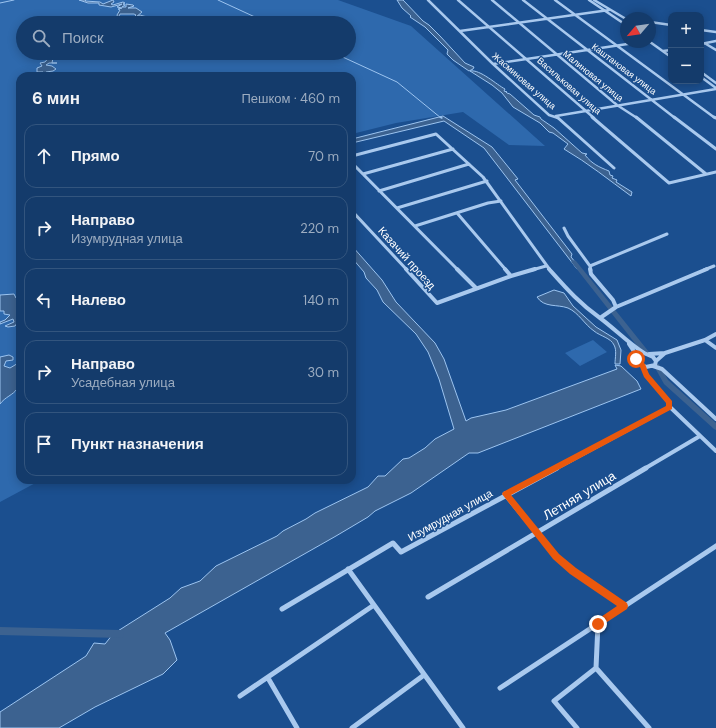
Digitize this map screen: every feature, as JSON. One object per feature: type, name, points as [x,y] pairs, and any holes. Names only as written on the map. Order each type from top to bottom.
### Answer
[{"type":"street","name":"Жасминовая улица","points":[[428,0],[493,64],[549,115],[556,116],[614,168]]},
{"type":"street","name":"Васильковая улица","points":[[458,0],[528,59],[668,183],[706,174]]},
{"type":"street","name":"Малиновая улица","points":[[492,0],[617,105],[635,116],[706,174]]},
{"type":"street","name":"Каштановая улица","points":[[523,0],[716,149]]},
{"type":"street","points":[[555,0],[716,118]]},
{"type":"street","points":[[589,0],[620,21]]},
{"type":"street","points":[[594,0],[620,16]]},
{"type":"street","points":[[460,31],[610,10]]},
{"type":"street","points":[[656,23],[668,25]]},
{"type":"street","points":[[704,30],[716,32]]},
{"type":"street","points":[[706,43],[716,41]]},
{"type":"street","points":[[706,43],[716,50]]},
{"type":"street","points":[[493,64],[618,45]]},
{"type":"street","points":[[656,46],[668,55]]},
{"type":"street","points":[[663,51],[668,50]]},
{"type":"street","points":[[704,74],[716,83]]},
{"type":"street","points":[[704,79],[716,88]]},
{"type":"street","points":[[556,116],[716,88]]},
{"type":"street","points":[[356,155],[436,134],[487,181],[546,266],[591,313],[600,318],[629,343],[644,353],[665,353],[705,340],[716,334]]},
{"type":"street","points":[[362,174],[453,149]]},
{"type":"street","points":[[379,191],[469,164]]},
{"type":"street","points":[[356,167],[476,288]]},
{"type":"street","points":[[706,174],[716,172]]},
{"type":"street","points":[[397,208],[487,181]]},
{"type":"street","points":[[414,226],[488,203],[501,201]]},
{"type":"street","points":[[457,213],[511,276]]},
{"type":"street","name":"Казачий проезд","points":[[356,214],[437,303],[511,276],[546,266]]},
{"type":"street","points":[[564,228],[568,236],[590,266],[591,274],[613,300],[616,307]]},
{"type":"street","points":[[590,266],[667,234]]},
{"type":"street","points":[[600,318],[616,307],[714,266]]},
{"type":"street","points":[[705,340],[716,348]]},
{"type":"street","points":[[629,343],[636,356],[636,359],[643,366],[646,376],[670,403],[670,407],[716,451]]},
{"type":"street","points":[[636,356],[644,353]]},
{"type":"street","points":[[652,366],[655,365],[656,360],[665,353]]},
{"type":"street","points":[[649,354],[656,360]]},
{"type":"street","points":[[643,366],[652,366],[665,372],[716,419]]},
{"type":"street","name":"Изумрудная улица","points":[[348,569],[393,543],[401,552],[505,494],[670,407]]},
{"type":"street","name":"Летняя улица","points":[[428,597],[700,436]]},
{"type":"street","points":[[505,494],[556,556],[573,571],[624,606]]},
{"type":"street","points":[[500,688],[716,546]]},
{"type":"street","points":[[282,609],[348,569],[463,728]]},
{"type":"street","points":[[240,696],[374,605]]},
{"type":"street","points":[[598,624],[596,668],[649,728]]},
{"type":"street","points":[[577,728],[554,701],[596,668]]},
{"type":"street","points":[[352,728],[424,675]]},
{"type":"street","points":[[268,678],[296,728]]},
{"type":"shaded area","points":[[0,0],[338,0],[411,26],[545,146],[509,145],[463,112],[396,123],[356,133],[356,72],[16,72],[16,484],[34,484],[0,502]]},
{"type":"shaded area","points":[[79,0],[100,2],[103,4],[113,0],[114,2],[111,4],[113,5],[123,2],[125,5],[122,7],[126,7],[126,4],[133,5],[134,6],[128,8],[136,8],[142,12],[137,16],[134,14],[120,14],[117,16],[120,10],[118,9],[122,8],[117,7],[122,4],[111,7],[99,5],[99,3],[88,3]]},
{"type":"shaded area","points":[[397,0],[403,0],[465,63],[474,67],[473,69],[469,71],[453,60],[447,54],[448,50],[425,27],[410,17],[411,16],[402,8]]},
{"type":"shaded area","points":[[47,60],[53,60],[52,63],[46,65],[52,66],[56,69],[53,71],[37,72],[37,68],[42,66],[40,63]]},
{"type":"shaded area","points":[[470,71],[479,72],[505,89],[504,91],[510,94],[534,115],[540,117],[554,128],[582,153],[587,154],[585,155],[593,163],[609,171],[610,175],[613,176],[612,178],[617,180],[616,182],[632,192],[631,196],[564,149],[568,144],[553,133],[549,132],[540,123],[513,107],[502,93]]},
{"type":"shaded area","points":[[443,116],[492,147],[518,179],[515,180],[572,254],[571,257],[580,268],[577,269],[484,148],[444,121],[356,142],[356,138]]},
{"type":"shaded area","points":[[356,251],[382,280],[396,302],[435,343],[444,359],[466,421],[471,418],[506,410],[617,369],[615,365],[621,366],[637,381],[641,389],[478,453],[469,453],[411,493],[375,511],[368,517],[336,536],[165,633],[170,640],[177,660],[163,674],[95,707],[59,728],[0,728],[0,712],[86,656],[94,643],[105,644],[113,634],[170,598],[181,588],[200,581],[216,566],[277,536],[315,513],[368,487],[378,476],[385,476],[403,459],[409,458],[425,448],[435,439],[454,429],[439,379],[428,352],[416,334],[383,302],[377,290],[366,278],[364,272],[356,263]]},
{"type":"shaded area","points":[[554,290],[564,293],[573,306],[596,327],[617,340],[621,350],[620,364],[615,364],[616,354],[613,343],[594,331],[572,310],[543,303],[537,297]]},
{"type":"shaded area","points":[[14,294],[16,298],[15,326],[5,326],[14,322],[13,319],[0,324],[0,322],[5,320],[10,315],[4,314],[4,311],[0,311],[0,295]]},
{"type":"shaded area","points":[[593,340],[607,352],[580,366],[565,353]]},
{"type":"shaded area","points":[[9,355],[13,357],[13,360],[6,361],[4,366],[10,368],[16,364],[16,390],[0,404],[0,357]]},
{"type":"waterway","points":[[0,3],[14,0]]},
{"type":"waterway","points":[[218,0],[253,16]]},
{"type":"waterway","points":[[349,60],[397,82],[441,118]]},
{"type":"waterway","points":[[574,262],[647,354]]},
{"type":"waterway","points":[[657,366],[666,382],[716,427]]},
{"type":"waterway","points":[[0,631],[120,634]]},
{"type":"route","points":[[598,624],[624,606],[573,571],[556,556],[505,494],[670,407],[670,403],[646,376],[643,366],[638,363],[636,359]]}]
